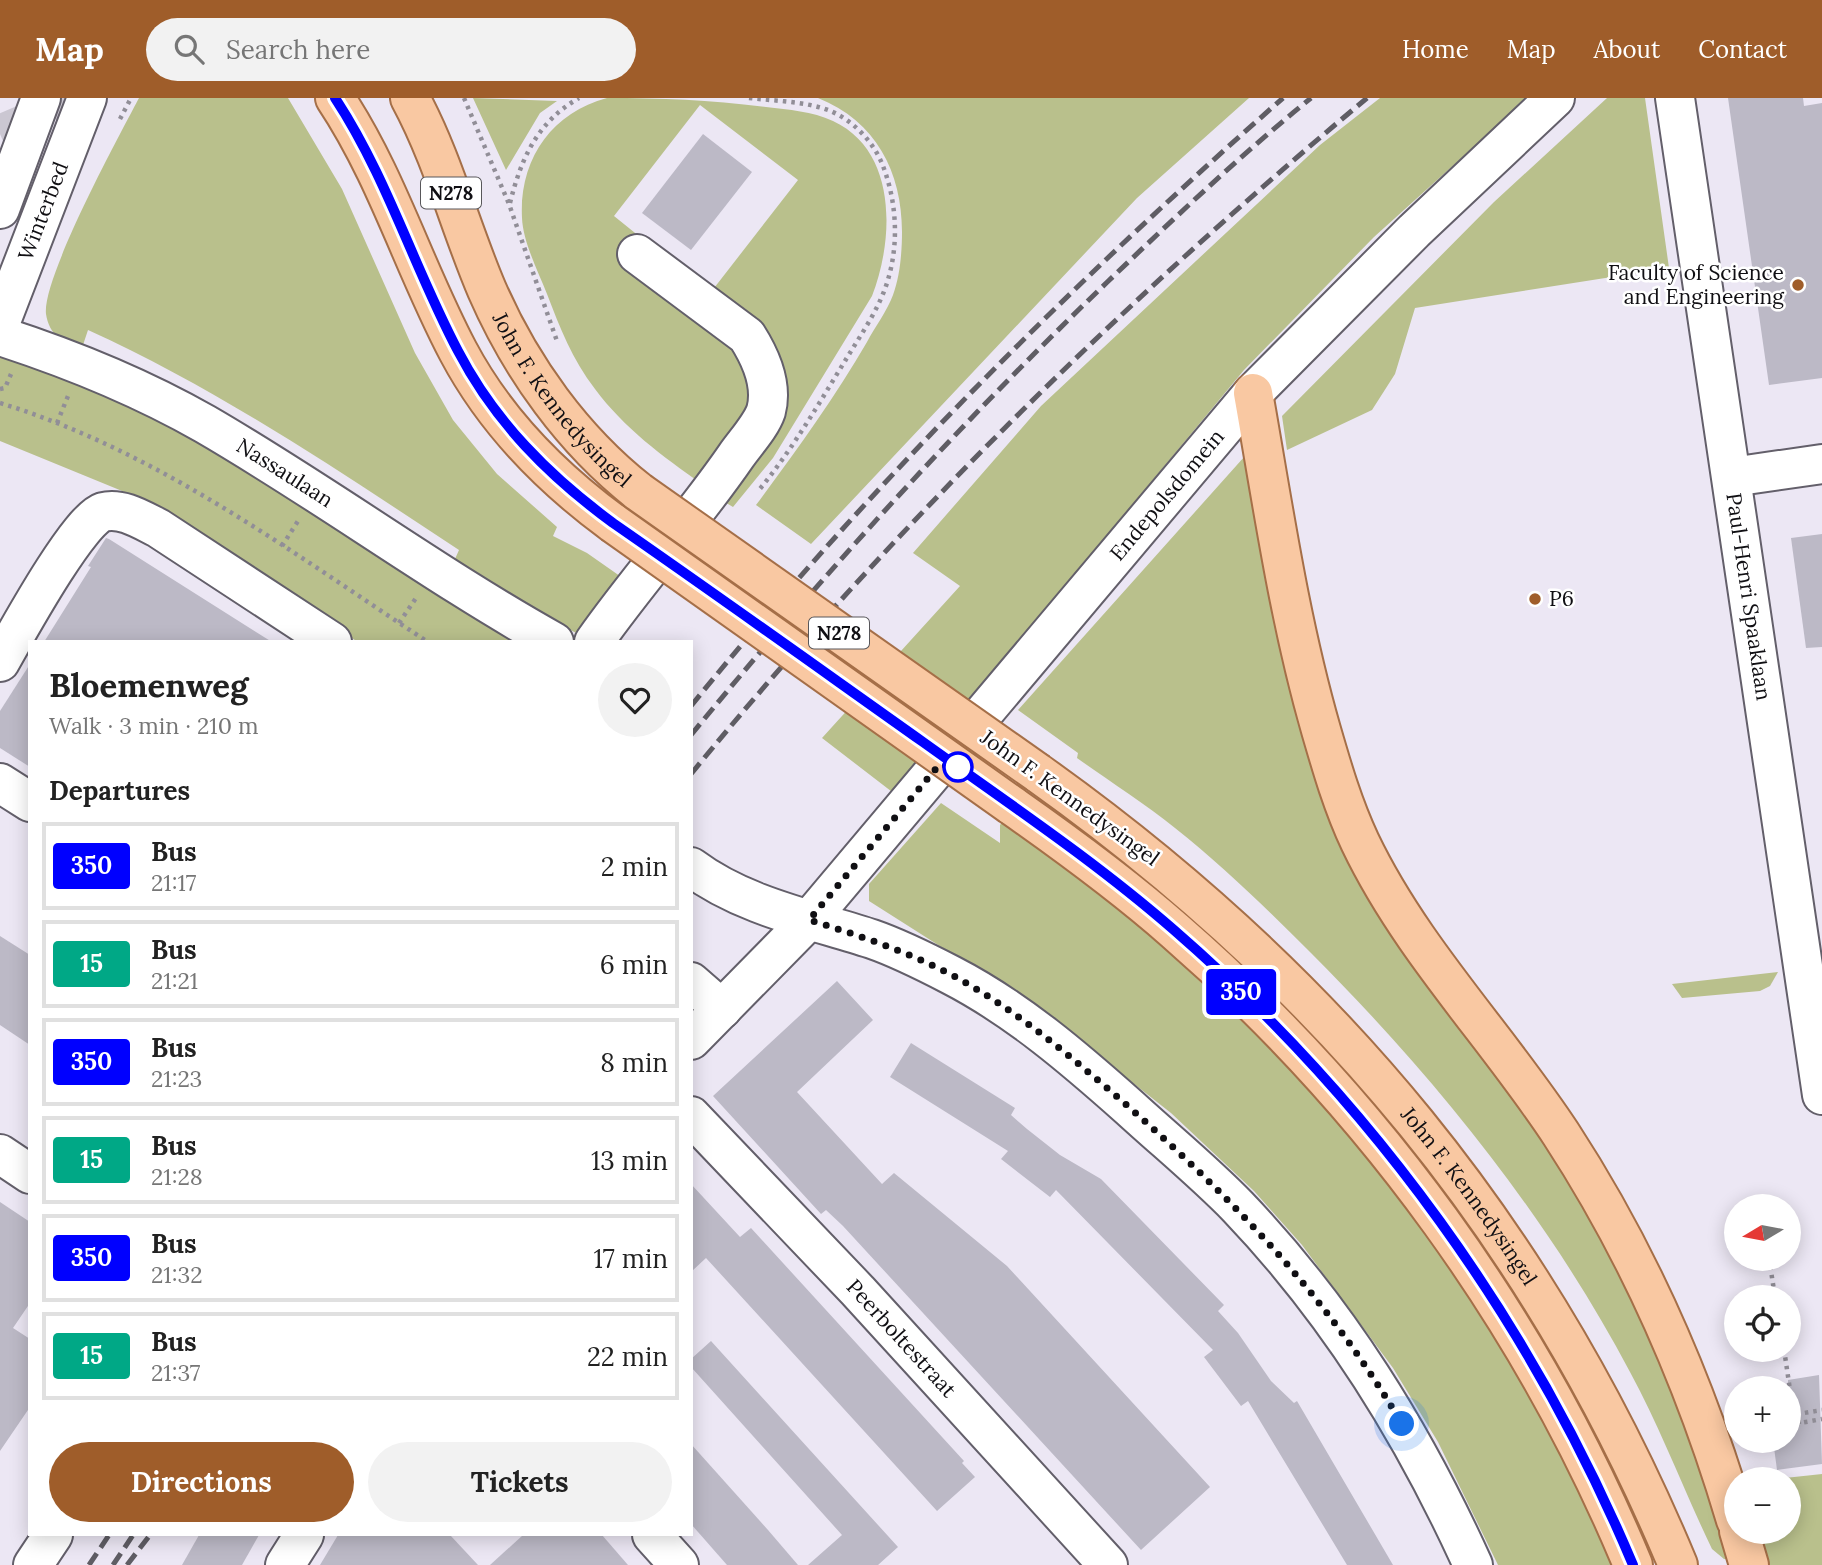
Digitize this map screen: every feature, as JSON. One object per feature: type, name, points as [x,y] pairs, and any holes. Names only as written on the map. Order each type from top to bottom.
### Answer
[{"type":"main road","name":"John F. Kennedysingel","points":[[335,98],[378,175],[442,319],[478,386],[500,417],[539,462],[613,523],[1115,880],[1204,956],[1288,1040],[1393,1159],[1452,1236],[1526,1350],[1590,1468],[1633,1565]]},
{"type":"main road","name":"John F. Kennedysingel","points":[[410,98],[444,173],[487,290],[508,331],[562,417],[587,447],[639,492],[1038,773],[1164,866],[1265,958],[1346,1042],[1428,1136],[1493,1222],[1567,1338],[1623,1441],[1678,1565]]},
{"type":"main road","points":[[1253,393],[1272,516],[1303,667],[1338,788],[1358,838],[1398,912],[1501,1048],[1561,1134],[1634,1261],[1682,1367],[1724,1486]]},
{"type":"main road","points":[[1743,1544],[1749,1565]]},
{"type":"street","name":"Winterbed","points":[[0,209],[41,98]]},
{"type":"street","name":"Winterbed","points":[[0,324],[87,98]]},
{"type":"street","name":"Endepolsdomein","points":[[693,1038],[809,920],[1253,393],[1406,240],[1555,98]]},
{"type":"street","name":"Paul-Henri Spaaklaan","points":[[1675,98],[1822,1095]]},
{"type":"street","points":[[595,640],[626,597],[700,509],[765,413],[768,393],[760,355],[747,336],[637,254]]},
{"type":"street","name":"Nassaulaan","points":[[0,336],[114,378],[204,424],[465,592],[550,640]]},
{"type":"street","points":[[1732,477],[1822,464]]},
{"type":"street","points":[[0,662],[67,551],[96,515],[117,511],[158,528],[329,640]]},
{"type":"street","points":[[0,783],[28,801]]},
{"type":"street","points":[[693,868],[734,895],[876,940],[952,976],[1015,1016],[1076,1060],[1195,1165],[1282,1257],[1378,1383],[1414,1444],[1473,1565]]},
{"type":"street","points":[[693,984],[722,1009]]},
{"type":"street","name":"Peerboltestraat","points":[[693,1118],[858,1291],[1108,1565]]},
{"type":"street","points":[[0,1154],[28,1173]]},
{"type":"street","points":[[33,1565],[52,1536]]},
{"type":"street","points":[[285,1565],[303,1536]]},
{"type":"street","points":[[653,1536],[679,1565]]},
{"type":"path","name":"John F. Kennedysingel","points":[[464,98],[509,204],[563,355]]},
{"type":"path","points":[[569,98],[578,98]]},
{"type":"path","points":[[509,204],[528,147],[547,123],[578,98]]},
{"type":"path","points":[[749,98],[814,106],[844,118],[855,127],[875,150],[886,173],[892,190],[895,229],[889,276],[871,318],[784,458],[755,494]]},
{"type":"path","points":[[0,403],[57,423],[180,482],[425,640]]},
{"type":"path","points":[[57,423],[63,408]]},
{"type":"path","points":[[282,546],[290,533]]},
{"type":"path","points":[[1801,1414],[1822,1410]]},
{"type":"path","points":[[1801,1424],[1822,1419]]},
{"type":"green space","points":[[139,98],[288,98],[342,189],[415,353],[453,420],[497,474],[557,527],[553,536],[587,553],[627,581],[582,636],[451,568],[459,550],[324,461],[232,405],[137,353],[88,330],[81,351],[63,342],[54,333],[46,314],[56,270],[68,240]]},
{"type":"green space","points":[[473,98],[557,101],[540,113],[506,170]]},
{"type":"green space","points":[[607,98],[726,103],[817,115],[833,121],[854,135],[870,153],[880,175],[886,224],[884,249],[872,296],[773,458],[733,507],[723,501],[749,470],[769,438],[779,403],[778,384],[768,348],[761,334],[711,292],[798,180],[700,105],[614,216],[645,241],[629,263],[738,348],[748,370],[752,406],[747,422],[729,451],[702,484],[631,429],[587,378],[562,331],[525,237],[522,197],[526,177],[542,142],[570,115]]},
{"type":"green space","points":[[818,98],[1249,98],[1137,198],[811,544],[756,505],[828,404],[888,307],[897,280],[902,240],[897,189],[882,151],[856,120]]},
{"type":"green space","points":[[1380,98],[1528,98],[1374,237],[1244,370],[1041,615],[900,798],[822,738],[960,586],[913,553],[1041,406],[1320,145]]},
{"type":"green space","points":[[1607,98],[1645,98],[1669,268],[1415,308],[1395,374],[1372,410],[1287,450],[1282,416],[1494,202]]},
{"type":"green space","points":[[0,347],[184,429],[517,640],[355,640],[127,493],[0,441]]},
{"type":"green space","points":[[1253,447],[1310,731],[1509,1077],[1633,1284],[1724,1528],[1724,1544],[1730,1544],[1736,1560],[1724,1559],[1712,1549],[1641,1394],[1598,1315],[1526,1204],[1445,1099],[1357,1000],[1228,873],[1163,819],[1077,758],[1078,753],[1018,710]]},
{"type":"green space","points":[[941,803],[1000,843],[1000,825],[1004,820],[1106,897],[1203,979],[1249,1023],[1336,1116],[1416,1216],[1488,1321],[1546,1421],[1614,1565],[1498,1565],[1438,1442],[1393,1368],[1302,1245],[1254,1191],[1171,1113],[1039,1009],[869,901],[869,884]]},
{"type":"green space","points":[[1778,972],[1770,986],[1760,991],[1682,998],[1672,984]]},
{"type":"green space","points":[[1822,1474],[1822,1565],[1760,1565],[1755,1544],[1801,1544],[1801,1476]]},
{"type":"building","points":[[1728,98],[1803,98],[1804,106],[1822,103],[1822,378],[1769,385]]},
{"type":"building","points":[[703,134],[752,172],[691,250],[642,213]]},
{"type":"building","points":[[1822,534],[1822,647],[1806,648],[1791,538]]},
{"type":"building","points":[[106,538],[109,539],[269,640],[45,640],[91,567],[88,566]]},
{"type":"building","points":[[28,667],[28,766],[0,748],[0,711]]},
{"type":"building","points":[[0,936],[28,954],[28,1044],[0,1025]]},
{"type":"building","points":[[837,981],[873,1020],[797,1092],[882,1184],[894,1173],[1007,1266],[1210,1487],[1141,1550],[843,1226],[826,1210],[821,1214],[713,1096]]},
{"type":"building","points":[[911,1043],[1015,1108],[1011,1115],[1027,1129],[1060,1155],[1101,1179],[1224,1305],[1218,1311],[1238,1333],[1271,1381],[1294,1403],[1297,1401],[1393,1565],[1347,1565],[1248,1401],[1241,1406],[1204,1357],[1213,1350],[1056,1190],[1050,1197],[1001,1159],[1008,1151],[890,1077]]},
{"type":"building","points":[[693,1186],[740,1237],[751,1228],[964,1461],[962,1463],[975,1477],[937,1511],[706,1258],[693,1270]]},
{"type":"building","points":[[0,1202],[28,1221],[28,1306],[13,1328],[28,1338],[28,1410],[0,1451]]},
{"type":"building","points":[[711,1341],[898,1547],[878,1565],[808,1565],[842,1535],[693,1369],[693,1357]]},
{"type":"building","points":[[1819,1375],[1822,1464],[1777,1467],[1775,1453],[1801,1453],[1801,1378]]},
{"type":"building","points":[[693,1446],[798,1565],[727,1565],[693,1526]]},
{"type":"building","points":[[198,1536],[258,1536],[242,1565],[182,1565]]},
{"type":"building","points":[[337,1536],[451,1536],[478,1565],[320,1565]]},
{"type":"building","points":[[522,1536],[603,1536],[628,1565],[490,1565]]},
{"type":"tunnel","points":[[0,134],[83,98]]},
{"type":"railway","points":[[693,704],[829,544],[974,389],[1126,241],[1283,98]]},
{"type":"railway","points":[[693,733],[788,619],[992,397],[1177,216],[1311,98]]},
{"type":"railway","points":[[693,772],[848,593],[929,505],[1013,420],[1186,255],[1367,98]]},
{"type":"railway","points":[[89,1565],[108,1536]]},
{"type":"railway","points":[[113,1565],[132,1536]]},
{"type":"railway","points":[[127,1565],[149,1536]]},
{"type":"bus line","name":"350","points":[[335,98],[378,175],[458,352],[500,417],[539,462],[566,487],[613,523],[1115,880],[1175,930],[1234,985],[1367,1127],[1452,1236],[1506,1317],[1582,1451],[1633,1565]]},
{"type":"place","name":"Faculty of Science and Engineering","points":[[1798,285]]},
{"type":"place","name":"P6","points":[[1535,599]]},
{"type":"route","points":[[958,767],[939,765],[809,920],[876,940],[952,976],[1015,1016],[1076,1060],[1195,1165],[1268,1240],[1331,1317],[1378,1383],[1402,1424]]}]
